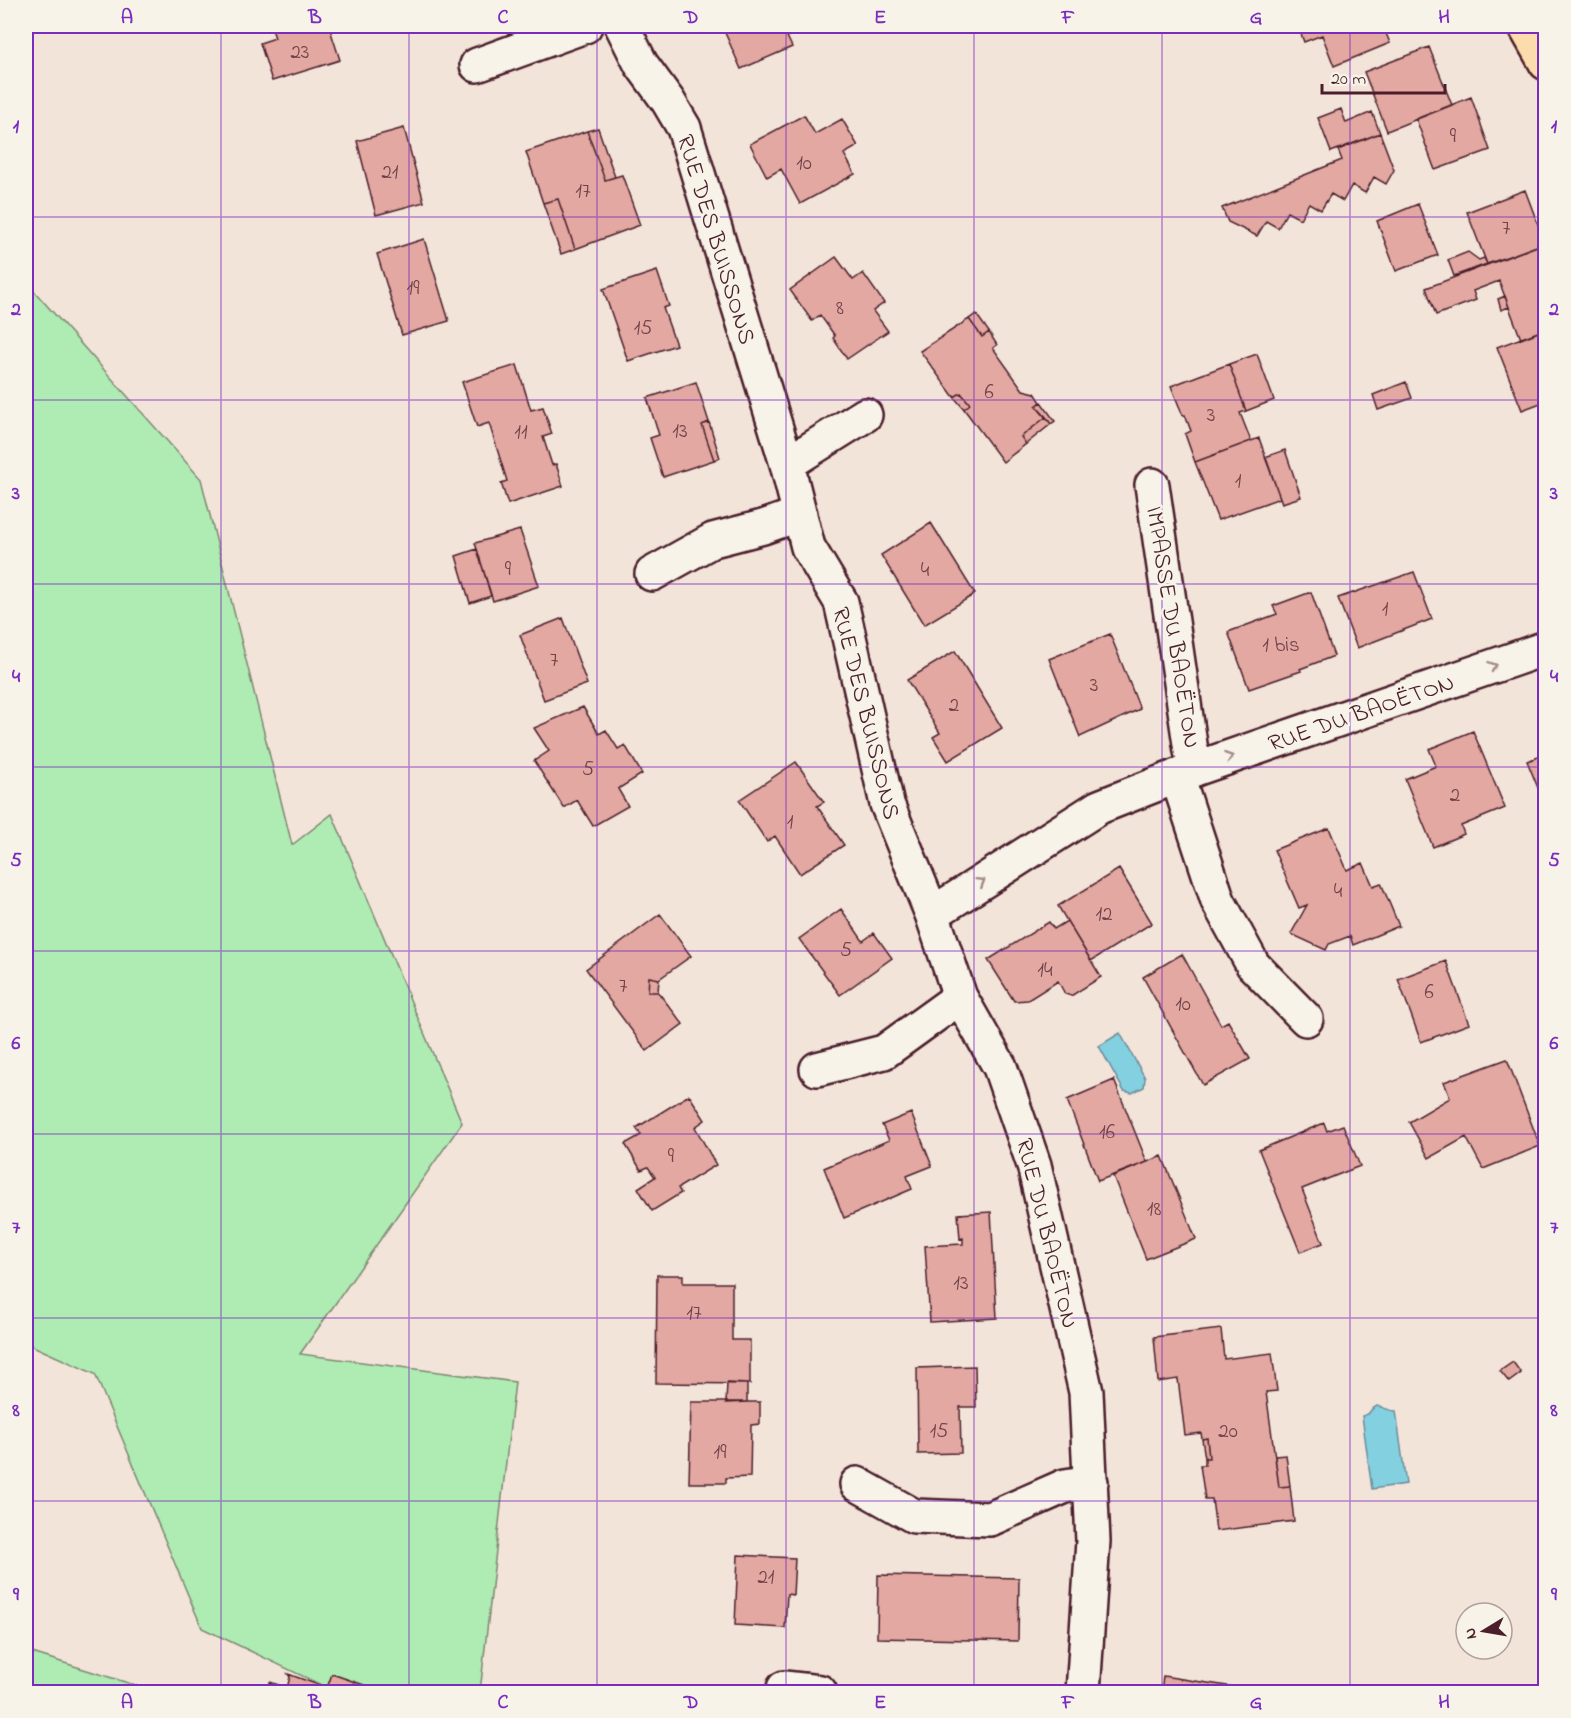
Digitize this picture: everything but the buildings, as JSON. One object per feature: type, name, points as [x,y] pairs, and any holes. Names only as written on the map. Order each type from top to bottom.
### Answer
[{"type":"main road","points":[[1525,26],[1545,63]]},
{"type":"street","points":[[477,64],[585,26]]},
{"type":"street","name":"RUE DES BUISSONS","points":[[622,26],[641,64],[684,128],[787,464],[808,547],[842,602],[887,804],[932,914]]},
{"type":"street","points":[[787,464],[865,415]]},
{"type":"street","name":"IMPASSE DU BAOËTON","points":[[1152,485],[1191,751],[1188,772]]},
{"type":"street","points":[[652,573],[713,540],[763,527],[800,514]]},
{"type":"street","name":"RUE DU BAOËTON","points":[[1083,1692],[1093,1541],[1086,1392],[1035,1165],[1000,1067],[960,997],[932,914],[1099,807],[1188,772],[1545,648]]},
{"type":"street","points":[[1188,772],[1218,901],[1252,965],[1306,1019]]},
{"type":"street","points":[[817,1069],[884,1052],[960,997]]},
{"type":"street","points":[[857,1485],[914,1516],[990,1519],[1065,1486],[1091,1482]]},
{"type":"street","points":[[784,1688],[820,1692]]},
{"type":"green space","points":[[26,282],[201,479],[292,845],[332,814],[462,1123],[300,1354],[515,1382],[480,1692],[336,1692],[202,1628],[95,1374],[26,1343]]},
{"type":"green space","points":[[26,1651],[157,1692],[26,1692]]},
{"type":"water","points":[[1120,1033],[1145,1078],[1144,1087],[1132,1093],[1124,1091],[1099,1046]]},
{"type":"water","points":[[1377,1406],[1396,1411],[1406,1484],[1372,1489],[1362,1416]]}]
